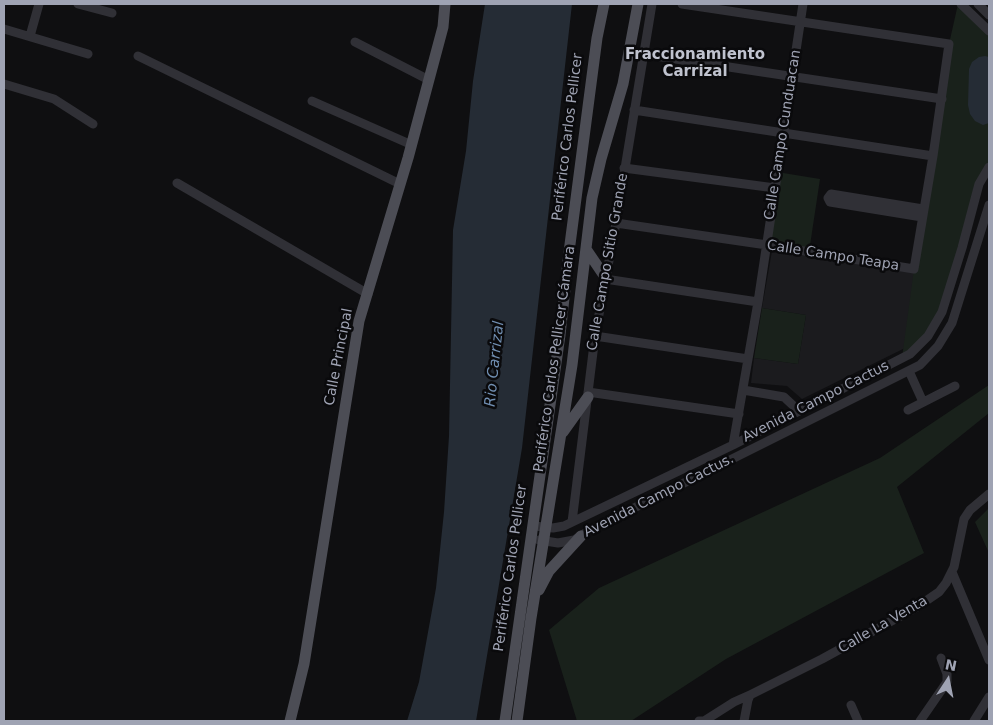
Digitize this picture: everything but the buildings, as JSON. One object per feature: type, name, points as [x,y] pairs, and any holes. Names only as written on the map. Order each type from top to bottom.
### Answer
[{"type":"main road","name":"Calle Principal","points":[[290,721],[304,664],[359,321],[412,145],[444,27],[445,4]]},
{"type":"main road","name":"Periférico Carlos Pellicer","points":[[505,721],[560,335],[595,48],[604,4]]},
{"type":"main road","name":"Periférico Carlos Pellicer Cámara","points":[[516,721],[572,365],[592,198],[601,159],[623,84],[638,4]]},
{"type":"main road","points":[[586,249],[605,278]]},
{"type":"main road","points":[[560,435],[588,395]]},
{"type":"main road","points":[[534,598],[549,571],[581,536]]},
{"type":"street","points":[[30,36],[39,4]]},
{"type":"street","points":[[78,4],[112,12]]},
{"type":"street","name":"Calle Campo Sitio Grande","points":[[572,522],[595,336],[616,224],[652,4]]},
{"type":"street","points":[[682,4],[800,22]]},
{"type":"street","name":"Calle Campo Cunduacan","points":[[733,445],[758,302],[803,4]]},
{"type":"street","points":[[961,4],[989,31]]},
{"type":"street","points":[[978,4],[989,15]]},
{"type":"street","name":"Calle Campo Teapa","points":[[616,224],[766,245],[914,269],[942,99],[949,44],[800,22]]},
{"type":"street","points":[[4,29],[88,54]]},
{"type":"street","points":[[356,42],[429,80]]},
{"type":"street","points":[[629,52],[942,99]]},
{"type":"street","points":[[138,56],[400,184]]},
{"type":"street","points":[[4,84],[54,99],[93,124]]},
{"type":"street","points":[[312,101],[412,145]]},
{"type":"street","points":[[634,110],[933,156]]},
{"type":"street","name":"Avenida Campo Cactus","points":[[534,526],[561,527],[572,522],[733,445],[902,358],[916,348],[928,336],[945,302],[979,184],[989,167]]},
{"type":"street","points":[[624,168],[774,188]]},
{"type":"street","points":[[177,183],[368,294]]},
{"type":"street","points":[[831,194],[923,213],[830,202],[828,198],[831,194]]},
{"type":"street","name":"Avenida Campo Cactus.","points":[[532,539],[566,542],[581,536],[909,371],[925,361],[948,331],[989,205]]},
{"type":"street","points":[[605,278],[758,302]]},
{"type":"street","points":[[595,336],[748,359]]},
{"type":"street","points":[[909,371],[923,402]]},
{"type":"street","points":[[908,410],[956,386]]},
{"type":"street","points":[[743,390],[784,397],[798,410]]},
{"type":"street","points":[[588,395],[739,414]]},
{"type":"street","name":"Calle La Venta","points":[[699,721],[704,721],[734,702],[822,659],[917,607],[939,592],[952,572],[958,553],[960,531],[964,519],[970,510],[989,494]]},
{"type":"street","points":[[952,572],[989,660]]},
{"type":"street","points":[[920,721],[947,682],[947,674],[941,658]]},
{"type":"street","points":[[744,721],[748,698],[752,694]]},
{"type":"street","points":[[974,721],[989,697]]},
{"type":"street","points":[[851,705],[858,721]]},
{"type":"shaded area","points":[[958,4],[989,31],[989,167],[937,321],[902,358],[949,44]]},
{"type":"shaded area","points":[[777,172],[820,179],[809,252],[767,245]]},
{"type":"shaded area","points":[[772,251],[916,273],[907,347],[802,399],[787,386],[751,383],[754,358],[798,364],[806,315],[762,308]]},
{"type":"shaded area","points":[[762,308],[806,315],[798,364],[754,358]]},
{"type":"shaded area","points":[[989,385],[989,413],[897,487],[924,553],[726,659],[631,721],[577,721],[549,630],[599,588],[880,458]]},
{"type":"shaded area","points":[[989,508],[989,553],[975,522]]},
{"type":"water","name":"Rio Carrizal","points":[[485,4],[572,4],[522,448],[476,721],[407,721],[419,682],[436,588],[449,436],[453,230],[466,151],[473,81]]},
{"type":"water","points":[[979,57],[989,57],[989,123],[983,125],[975,121],[970,114],[968,105],[969,69],[972,62]]},
{"type":"district","name":"Fraccionamiento Carrizal","points":[[695,64]]}]
